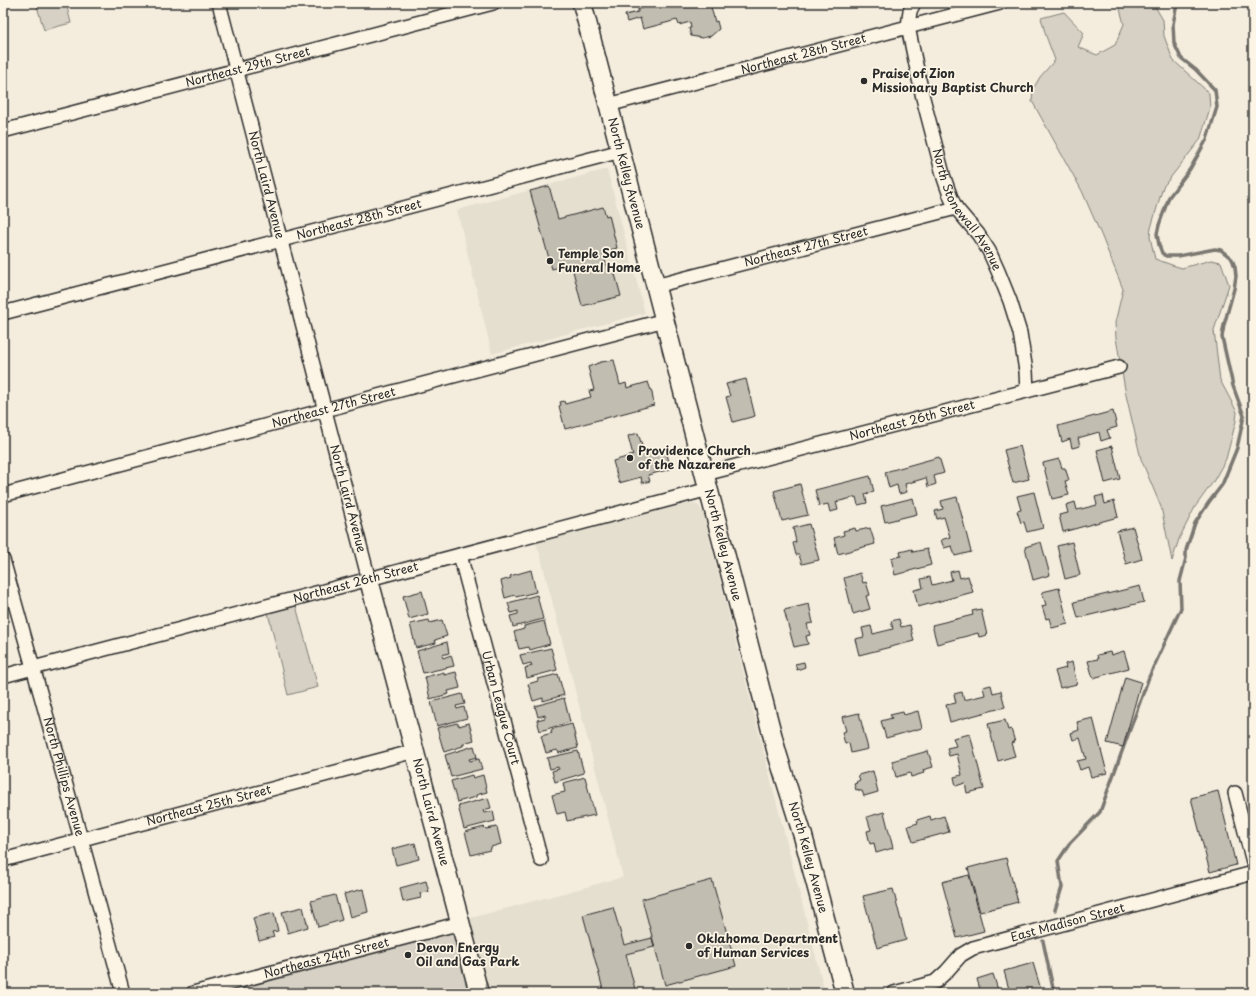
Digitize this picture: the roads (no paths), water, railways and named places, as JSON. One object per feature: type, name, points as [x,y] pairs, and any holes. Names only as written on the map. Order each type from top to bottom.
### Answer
[{"type":"main road","name":"North Kelley Avenue","points":[[582,3],[777,753],[803,836],[845,993]]},
{"type":"main road","name":"North Laird Avenue","points":[[369,580],[479,993]]},
{"type":"street","name":"North Laird Avenue","points":[[219,3],[369,580]]},
{"type":"street","name":"Northeast 29th Street","points":[[3,131],[493,3]]},
{"type":"street","points":[[908,27],[910,11],[914,3]]},
{"type":"street","name":"Northeast 28th Street","points":[[608,106],[1000,3]]},
{"type":"street","name":"North Stonewall Avenue","points":[[908,27],[920,84],[947,189],[956,208],[978,234],[989,251],[1005,289],[1020,333],[1026,371],[1027,391]]},
{"type":"street","name":"Northeast 28th Street","points":[[3,313],[621,151]]},
{"type":"street","name":"Northeast 27th Street","points":[[656,286],[956,208]]},
{"type":"street","name":"Northeast 27th Street","points":[[3,495],[664,320]]},
{"type":"street","name":"Northeast 26th Street","points":[[3,676],[460,555],[707,481],[1118,367]]},
{"type":"street","name":"Urban League Court","points":[[460,555],[541,860]]},
{"type":"street","name":"North Phillips Avenue","points":[[3,560],[82,839],[123,993]]},
{"type":"street","name":"Northeast 25th Street","points":[[3,860],[415,751]]},
{"type":"street","points":[[1235,793],[1253,862]]},
{"type":"street","name":"East Madison Street","points":[[894,993],[935,982],[961,955],[973,948],[1253,873]]},
{"type":"street","name":"Northeast 24th Street","points":[[193,993],[461,923]]},
{"type":"waterway","points":[[1055,910],[1062,887],[1058,861],[1070,843],[1100,812],[1149,677],[1181,608],[1180,581],[1186,558],[1186,550],[1195,523],[1222,485],[1237,448],[1244,416],[1233,386],[1222,337],[1236,276],[1232,259],[1221,250],[1215,249],[1178,256],[1166,256],[1162,253],[1157,234],[1169,197],[1190,169],[1207,139],[1217,107],[1215,90],[1196,70],[1181,58],[1174,43],[1173,24],[1178,3]]},
{"type":"waterway","points":[[1043,941],[1054,993]]},
{"type":"place","name":"Praise of Zion Missionary Baptist Church","points":[[864,81]]},
{"type":"place","name":"Temple Son Funeral Home","points":[[550,261]]},
{"type":"place","name":"Providence Church of the Nazarene","points":[[630,458]]},
{"type":"place","name":"Oklahoma Department of Human Services","points":[[689,946]]},
{"type":"place","name":"Devon Energy Oil and Gas Park","points":[[408,955]]}]
